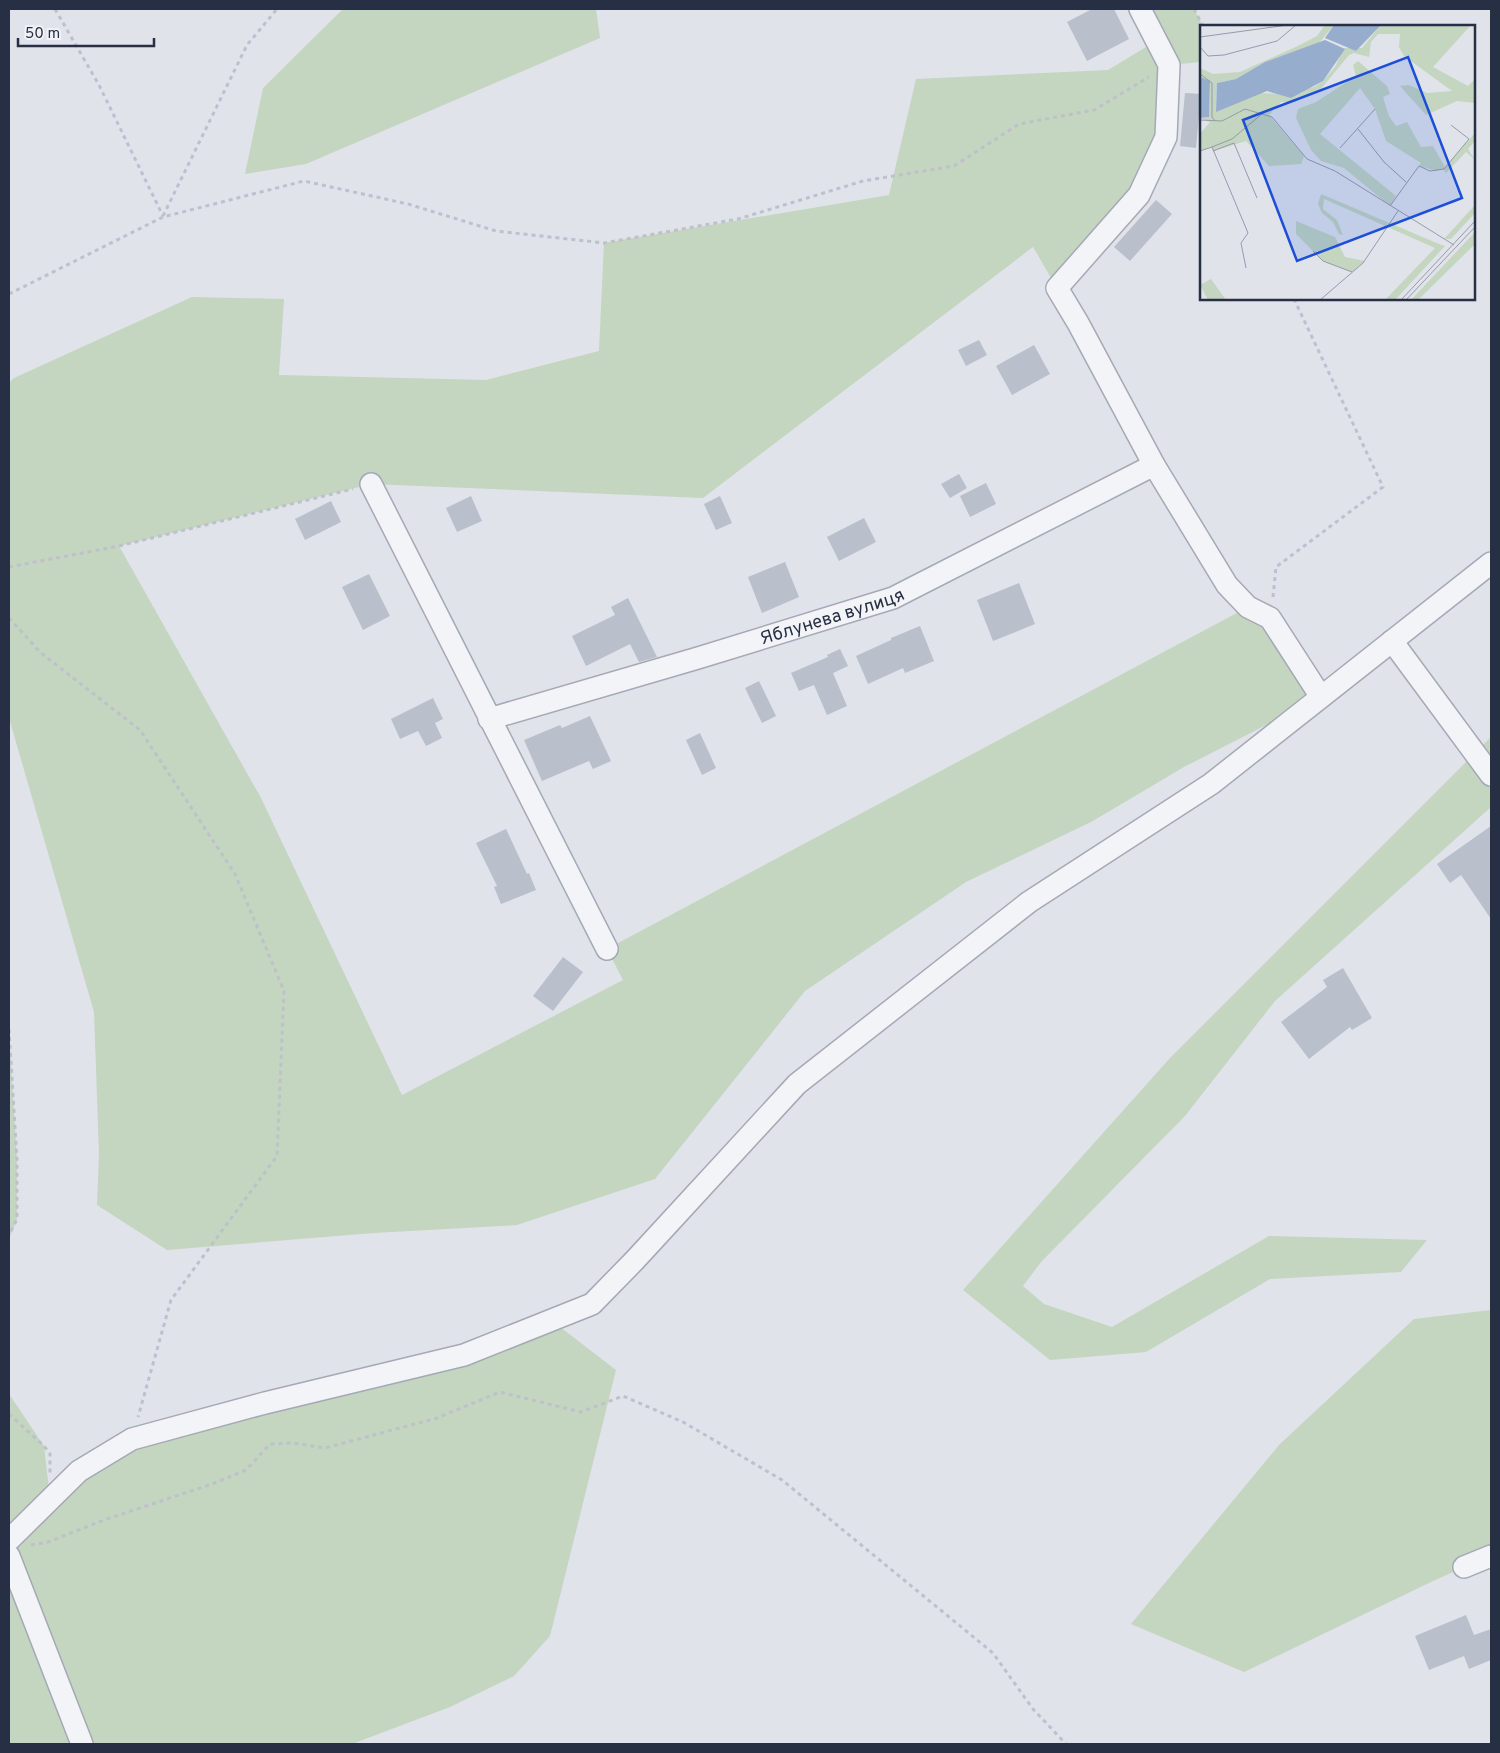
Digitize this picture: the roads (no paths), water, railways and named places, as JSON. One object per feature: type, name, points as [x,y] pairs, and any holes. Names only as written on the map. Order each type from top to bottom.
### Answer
[{"type":"street","points":[[1140,9],[1168,65],[1166,137],[1139,195],[1057,288],[1078,323],[1154,465],[1227,585],[1248,607],[1270,618],[1321,697]]},
{"type":"street","name":"Яблунева вулиця","points":[[489,718],[698,658],[893,598],[1154,465]]},
{"type":"street","points":[[371,484],[607,949]]},
{"type":"street","points":[[18,1543],[50,1499],[79,1471],[132,1439],[265,1403],[464,1355],[592,1304],[797,1084],[1029,902],[1211,784],[1491,563]]},
{"type":"street","points":[[1392,641],[1491,775]]},
{"type":"street","points":[[9,1556],[82,1744]]},
{"type":"street","points":[[1464,1568],[1491,1556]]}]
